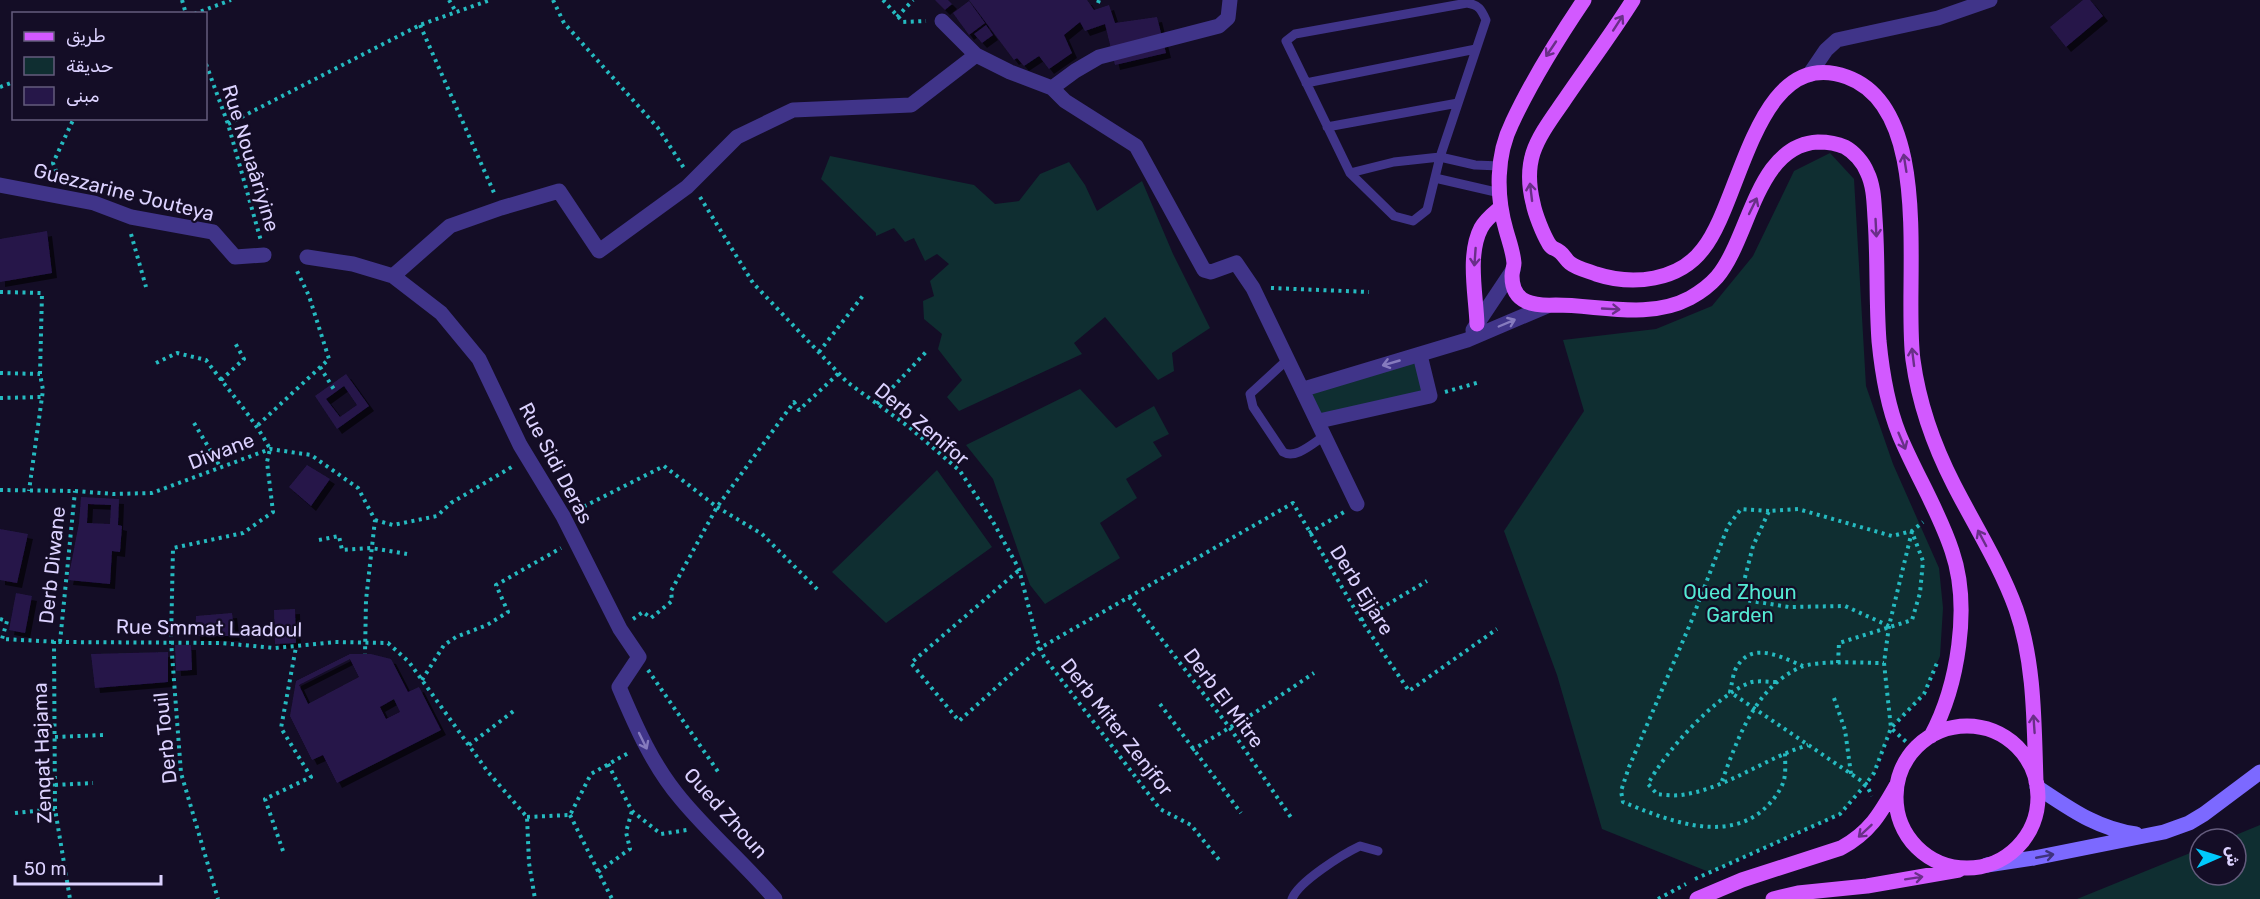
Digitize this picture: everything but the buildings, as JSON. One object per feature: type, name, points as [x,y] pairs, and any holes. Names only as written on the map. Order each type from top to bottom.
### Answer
[{"type":"main road","points":[[1584,0],[1546,57],[1509,129],[1500,166],[1500,200],[1513,268],[1514,286],[1522,299],[1537,306],[1620,310],[1673,305],[1688,299],[1717,276],[1767,178],[1787,152],[1810,143],[1833,143],[1844,146],[1861,161],[1868,172],[1874,200],[1879,339],[1890,410],[1905,450],[1948,540],[1959,578],[1961,609],[1954,668],[1944,709],[1931,736]]},
{"type":"main road","points":[[1633,0],[1553,117],[1533,153],[1529,179],[1532,200],[1535,214],[1550,247],[1560,252],[1570,264],[1607,277],[1643,279],[1673,273],[1685,267],[1704,249],[1711,238],[1753,142],[1778,94],[1798,78],[1809,75],[1834,74],[1847,77],[1868,89],[1884,106],[1898,132],[1906,165],[1910,317],[1917,378],[1926,418],[1938,452],[2008,590],[2021,626],[2032,697],[2035,814],[2024,838],[2011,853],[1980,867],[1867,886],[1798,893],[1773,899]]},
{"type":"main road","points":[[1477,324],[1474,266],[1476,242],[1482,226],[1500,200]]},
{"type":"main road","points":[[1980,867],[1954,867],[1942,864],[1915,845],[1907,834],[1899,816],[1898,783],[1902,769],[1914,750],[1931,736],[1948,729],[1965,727],[1991,731],[2007,739],[2020,751],[2030,766],[2036,785]]},
{"type":"main road","points":[[1697,899],[1742,880],[1841,848],[1867,831],[1880,815],[1898,783]]},
{"type":"street","points":[[1052,88],[1075,70],[1099,57],[1219,26],[1228,18],[1230,0]]},
{"type":"street","points":[[1809,75],[1826,50],[1837,40],[1938,18],[1990,0]]},
{"type":"street","points":[[942,21],[976,55],[1010,72],[1052,88],[1065,101],[1136,146],[1143,154],[1204,270],[1211,272],[1236,263],[1253,288],[1287,360],[1304,389],[1357,504]]},
{"type":"street","points":[[307,257],[353,264],[393,276],[450,226],[559,191],[599,251],[690,183],[737,137],[793,110],[911,105],[976,55]]},
{"type":"street","name":"Guezzarine Jouteya","points":[[0,185],[94,203],[131,218],[213,232],[235,258],[264,255]]},
{"type":"street","points":[[1467,340],[1513,268]]},
{"type":"street","name":"Rue Sidi Deras","points":[[393,276],[441,313],[479,359],[527,458],[563,518],[620,629],[639,657]]},
{"type":"street","points":[[1304,389],[1467,340],[1550,306]]},
{"type":"street","points":[[1319,421],[1430,396],[1420,355]]},
{"type":"street","name":"Oued Zhoun","points":[[639,657],[619,687],[644,744],[680,799],[775,899]]},
{"type":"street","points":[[1980,867],[2164,832],[2189,823],[2222,803],[2260,772]]},
{"type":"street","points":[[2036,785],[2079,815],[2103,827],[2145,836]]},
{"type":"lane","points":[[1467,3],[1477,5],[1486,20],[1440,157],[1426,210],[1413,221],[1394,216],[1350,173],[1306,83],[1286,41],[1295,34],[1467,3]]},
{"type":"lane","points":[[1306,83],[1476,49]]},
{"type":"lane","points":[[1327,127],[1458,103]]},
{"type":"lane","points":[[1350,173],[1394,162],[1440,157],[1475,165],[1500,166]]},
{"type":"lane","points":[[1435,178],[1500,200]]},
{"type":"lane","points":[[1287,360],[1250,394],[1254,407],[1282,452],[1287,454],[1295,454],[1326,435]]},
{"type":"lane","points":[[1292,899],[1293,894],[1302,886],[1344,854],[1360,846],[1378,851]]},
{"type":"path","points":[[199,12],[231,0]]},
{"type":"path","points":[[449,0],[456,12]]},
{"type":"path","points":[[228,124],[420,25],[490,0]]},
{"type":"path","name":"Derb Zenifor","points":[[554,0],[564,23],[658,128],[753,283],[847,382],[909,428],[960,471],[992,520],[1018,571],[1044,657]]},
{"type":"path","points":[[883,0],[903,22],[942,21]]},
{"type":"path","points":[[897,17],[913,0]]},
{"type":"path","points":[[420,25],[501,208]]},
{"type":"path","name":"Rue Nouaâriyine","points":[[207,67],[247,186],[264,255]]},
{"type":"path","points":[[66,197],[53,164],[73,120]]},
{"type":"path","points":[[118,212],[131,235],[146,286]]},
{"type":"path","points":[[258,426],[329,359],[309,296],[294,266]]},
{"type":"path","points":[[1253,288],[1369,292]]},
{"type":"path","points":[[0,291],[42,292],[40,374],[42,397],[29,491]]},
{"type":"path","points":[[819,352],[865,293]]},
{"type":"path","points":[[221,380],[244,359],[234,341]]},
{"type":"path","points":[[877,404],[926,352]]},
{"type":"path","points":[[156,363],[177,353],[206,360],[258,426],[270,449]]},
{"type":"path","points":[[320,367],[335,392]]},
{"type":"path","points":[[0,373],[40,374]]},
{"type":"path","points":[[620,629],[642,612],[651,618],[672,601],[671,591],[717,507],[794,402],[800,410],[839,373]]},
{"type":"path","points":[[1430,396],[1480,382]]},
{"type":"path","points":[[0,398],[42,397]]},
{"type":"path","points":[[194,423],[221,468]]},
{"type":"path","name":"Diwane","points":[[0,490],[152,493],[270,449],[311,454],[358,488],[375,520]]},
{"type":"path","name":"Derb Touil","points":[[218,899],[181,773],[171,641],[173,548],[243,532],[273,512],[267,462],[270,449]]},
{"type":"path","points":[[366,654],[366,600],[370,548],[375,520],[393,525],[437,516],[451,503],[527,458]]},
{"type":"path","points":[[563,518],[664,466],[717,507],[762,534],[820,592]]},
{"type":"path","name":"Derb Diwane","points":[[57,642],[75,491]]},
{"type":"path","name":"Derb Ejjare","points":[[1129,597],[1293,503],[1361,620],[1409,691],[1497,629]]},
{"type":"path","points":[[1309,533],[1357,504]]},
{"type":"path","points":[[1785,752],[1784,780],[1770,804],[1751,820],[1726,827],[1696,825],[1656,816],[1623,802],[1621,791],[1629,767],[1691,622],[1728,526],[1741,509],[1769,511],[1798,509],[1892,536],[1912,531]]},
{"type":"path","points":[[1769,511],[1753,546],[1741,593],[1745,600],[1789,607],[1845,606],[1889,626]]},
{"type":"path","points":[[1923,523],[1927,534]]},
{"type":"path","points":[[1912,531],[1889,626],[1884,663],[1892,728],[1914,750]]},
{"type":"path","points":[[1838,663],[1839,643],[1911,620],[1920,593],[1923,561],[1912,531]]},
{"type":"path","points":[[319,540],[339,536],[342,550],[370,548],[407,554]]},
{"type":"path","points":[[422,680],[444,645],[456,637],[487,625],[508,612],[496,585],[574,542]]},
{"type":"path","points":[[1018,571],[911,663],[959,721],[1040,648],[1129,597]]},
{"type":"path","points":[[1361,620],[1427,581]]},
{"type":"path","name":"Derb El Mitre","points":[[1129,597],[1230,728],[1292,819]]},
{"type":"path","name":"Rue Smmat Laadoul","points":[[0,619],[7,621],[2,639],[57,642],[171,641],[275,648],[366,642],[388,643],[409,662],[488,772],[527,817]]},
{"type":"path","name":"Zenqat Hajama","points":[[57,642],[55,809],[69,899]]},
{"type":"path","points":[[283,851],[265,799],[310,777],[281,728],[296,647]]},
{"type":"path","points":[[1730,692],[1737,665],[1749,654],[1767,652],[1803,666]]},
{"type":"path","points":[[1658,899],[1709,872],[1840,814],[1874,773],[1892,728],[1924,694],[1940,656]]},
{"type":"path","points":[[639,657],[719,773]]},
{"type":"path","name":"Derb Miter Zenjfor","points":[[1044,657],[1160,809],[1191,825],[1220,861]]},
{"type":"path","points":[[1721,783],[1737,742],[1754,708],[1776,682],[1803,666],[1884,663]]},
{"type":"path","points":[[1192,750],[1314,673]]},
{"type":"path","points":[[1776,682],[1751,682],[1730,692],[1658,765],[1648,784],[1657,794],[1680,795],[1721,783],[1785,752],[1808,746]]},
{"type":"path","points":[[1730,692],[1866,784],[1880,815]]},
{"type":"path","points":[[1834,698],[1845,730],[1851,774]]},
{"type":"path","points":[[1160,705],[1241,813]]},
{"type":"path","points":[[469,745],[515,710]]},
{"type":"path","points":[[55,737],[103,735]]},
{"type":"path","points":[[570,815],[591,774],[644,744]]},
{"type":"path","points":[[608,764],[632,811],[661,834],[705,826]]},
{"type":"path","points":[[55,785],[93,783]]},
{"type":"path","points":[[15,813],[55,809]]},
{"type":"path","points":[[598,872],[630,849],[626,831],[632,811]]},
{"type":"path","points":[[535,899],[529,863],[527,817],[570,815]]},
{"type":"path","points":[[570,815],[612,899]]},
{"type":"green space","name":"Oued Zhoun Garden","points":[[1830,153],[1854,179],[1866,386],[1893,464],[1939,568],[1943,608],[1940,656],[1924,694],[1891,728],[1874,773],[1840,814],[1709,872],[1602,829],[1557,675],[1504,531],[1584,411],[1563,340],[1656,329],[1712,306],[1753,256],[1794,171]]},
{"type":"green space","points":[[830,156],[974,185],[995,204],[1019,201],[1040,174],[1069,162],[1085,185],[1097,211],[1142,181],[1173,254],[1210,328],[1172,353],[1174,371],[1158,380],[1105,317],[1074,343],[1082,354],[959,411],[947,397],[962,380],[938,349],[942,334],[924,319],[923,301],[934,296],[930,281],[949,264],[937,254],[925,261],[914,238],[905,242],[894,228],[876,236],[876,233],[821,179]]},
{"type":"green space","points":[[1419,358],[1429,397],[1312,424],[1297,394]]},
{"type":"green space","points":[[1080,389],[1116,428],[1154,406],[1169,434],[1153,442],[1162,456],[1126,479],[1137,498],[1100,523],[1120,558],[1045,604],[1030,585],[993,479],[966,445]]},
{"type":"green space","points":[[937,470],[992,547],[886,623],[832,572]]},
{"type":"green space","points":[[2260,825],[2260,899],[2077,899],[2188,854],[2188,887],[2248,887],[2248,830]]}]
